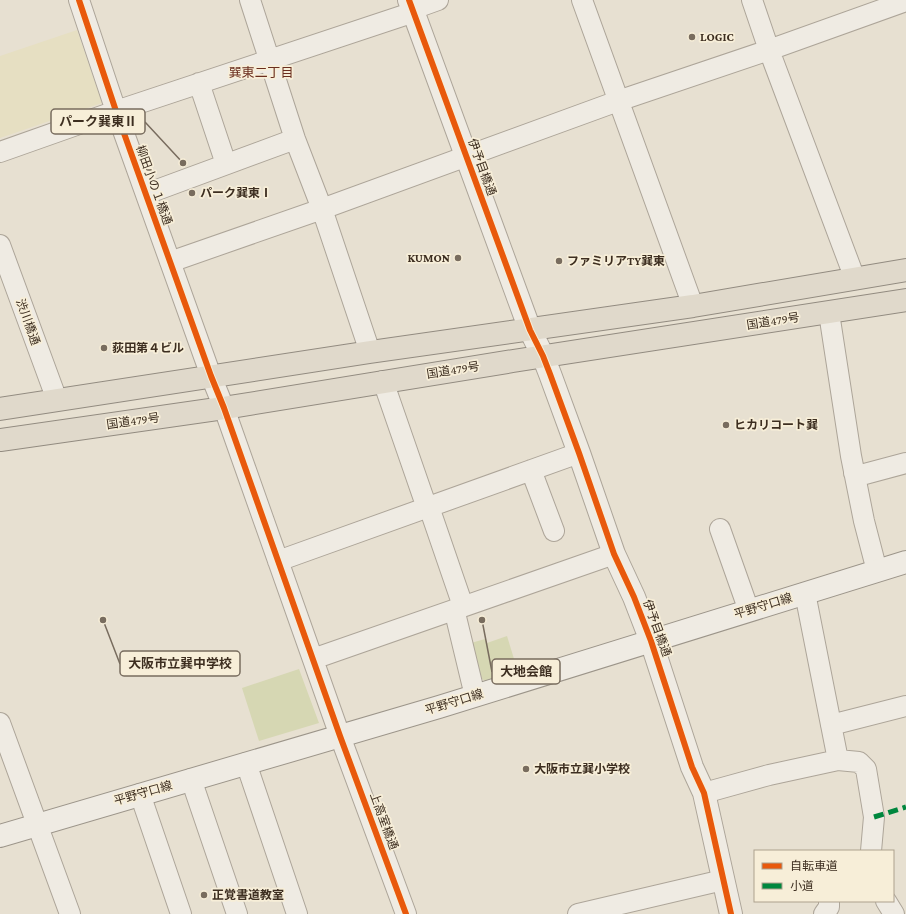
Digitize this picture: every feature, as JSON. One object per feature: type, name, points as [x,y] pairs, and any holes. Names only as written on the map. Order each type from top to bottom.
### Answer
[{"type":"highway","points":[[0,409],[370,352],[693,306],[906,270]]},
{"type":"highway","name":"国道479号","points":[[0,440],[224,408],[383,381],[906,300]]},
{"type":"street","name":"柳田小の１橋通","points":[[79,0],[116,111],[278,561]]},
{"type":"street","points":[[250,0],[295,139],[322,209],[370,352]]},
{"type":"street","points":[[0,152],[270,59],[412,7],[438,0]]},
{"type":"street","points":[[582,0],[693,306]]},
{"type":"street","points":[[752,0],[769,50],[855,279]]},
{"type":"street","points":[[170,262],[906,1]]},
{"type":"street","name":"伊予目橋通","points":[[412,7],[530,330],[543,356],[579,453],[614,554],[634,597],[651,641],[690,760],[704,793],[731,914]]},
{"type":"street","points":[[199,83],[226,164]]},
{"type":"street","points":[[146,194],[295,139]]},
{"type":"street","name":"渋川橋通","points":[[0,247],[57,400]]},
{"type":"street","points":[[829,313],[854,473],[864,521],[877,571]]},
{"type":"street","points":[[383,381],[428,507],[460,608],[456,617],[475,696]]},
{"type":"street","points":[[278,561],[579,453]]},
{"type":"street","points":[[854,473],[861,475],[906,463]]},
{"type":"street","points":[[532,470],[554,531]]},
{"type":"street","points":[[720,529],[749,611]]},
{"type":"street","points":[[313,659],[614,554]]},
{"type":"street","name":"上高室橋通","points":[[278,561],[340,736],[406,914]]},
{"type":"street","name":"平野守口線","points":[[0,836],[475,696],[906,562]]},
{"type":"street","points":[[805,593],[838,760]]},
{"type":"street","points":[[831,725],[906,706]]},
{"type":"street","points":[[0,723],[70,914]]},
{"type":"street","points":[[704,793],[769,775],[838,760],[859,762],[866,769],[874,817],[871,850]]},
{"type":"street","points":[[246,763],[297,914]]},
{"type":"street","points":[[191,779],[237,914]]},
{"type":"street","points":[[140,794],[181,914]]},
{"type":"street","points":[[578,914],[723,880]]},
{"type":"street","points":[[824,914],[829,907],[829,902]]},
{"type":"street","points":[[887,902],[894,914]]},
{"type":"shaded area","points":[[77,30],[102,103],[0,138],[0,56]]},
{"type":"green space","points":[[507,636],[518,672],[487,682],[482,679],[471,643],[485,639],[487,643]]},
{"type":"green space","points":[[299,669],[319,723],[259,741],[242,688]]},
{"type":"marked path","points":[[874,817],[906,807]]},
{"type":"cycle path","points":[[79,0],[116,111],[211,376],[224,408],[340,736],[406,914]]},
{"type":"cycle path","points":[[409,0],[530,330],[550,374],[614,554],[634,597],[651,641],[692,767],[704,793],[731,914]]},
{"type":"place","name":"LOGIC","points":[[692,37]]},
{"type":"place","name":"パーク巽東Ⅱ","points":[[183,163]]},
{"type":"place","name":"パーク巽東Ⅰ","points":[[192,193]]},
{"type":"place","name":"KUMON","points":[[458,258]]},
{"type":"place","name":"ファミリアTY巽東","points":[[559,261]]},
{"type":"place","name":"荻田第４ビル","points":[[104,348]]},
{"type":"place","name":"ヒカリコート巽","points":[[726,425]]},
{"type":"place","name":"大阪市立巽中学校","points":[[103,620]]},
{"type":"place","name":"大地会館","points":[[482,620]]},
{"type":"place","name":"大阪市立巽小学校","points":[[526,769]]},
{"type":"place","name":"正覚書道教室","points":[[204,895]]},
{"type":"district","name":"巽東二丁目","points":[[261,72]]}]
